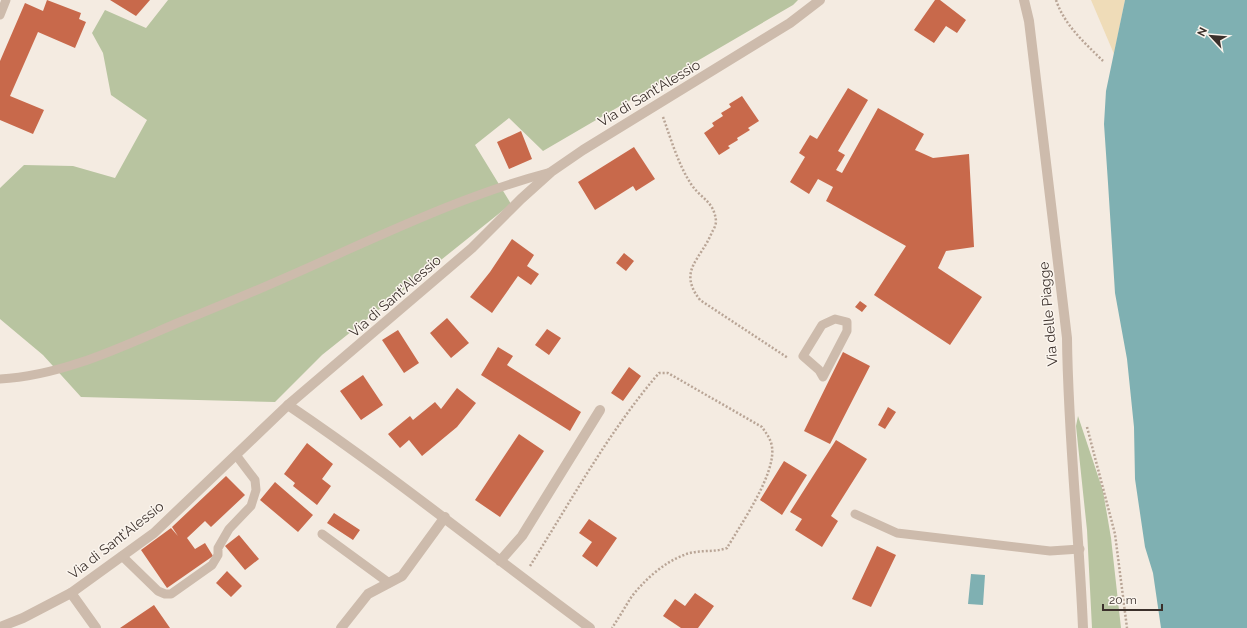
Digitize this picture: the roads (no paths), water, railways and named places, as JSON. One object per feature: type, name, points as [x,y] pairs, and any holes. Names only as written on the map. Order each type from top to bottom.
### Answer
[{"type":"street","name":"Via di Sant'Alessio","points":[[0,627],[23,618],[71,593],[154,533],[288,405],[472,248],[521,199],[551,172],[583,150],[790,23],[820,0]]},
{"type":"street","name":"Via delle Piagge","points":[[1024,0],[1029,21],[1067,338],[1067,384],[1080,549],[1083,628]]},
{"type":"street","points":[[288,405],[445,517],[522,578],[590,628]]},
{"type":"street","points":[[500,561],[522,536],[600,410]]},
{"type":"street","points":[[341,628],[368,594],[402,576],[445,517]]},
{"type":"street","points":[[71,593],[96,628]]},
{"type":"lane","points":[[0,15],[6,0]]},
{"type":"lane","points":[[0,379],[34,376],[104,354],[263,288],[442,208],[514,182],[551,172]]},
{"type":"lane","points":[[835,319],[847,322],[847,331],[823,377],[819,370],[803,356],[822,325],[835,319]]},
{"type":"lane","points":[[122,556],[158,591],[165,594],[171,594],[212,565],[218,555],[218,548],[229,529],[251,506],[256,490],[255,480],[236,455]]},
{"type":"lane","points":[[855,514],[897,533],[1050,551],[1080,549]]},
{"type":"lane","points":[[322,534],[388,583]]},
{"type":"water","points":[[1125,0],[1247,0],[1247,628],[1161,628],[1153,573],[1145,547],[1135,479],[1134,427],[1127,359],[1115,293],[1104,124],[1106,91]]},
{"type":"water","points":[[971,574],[985,575],[983,605],[968,604]]}]
